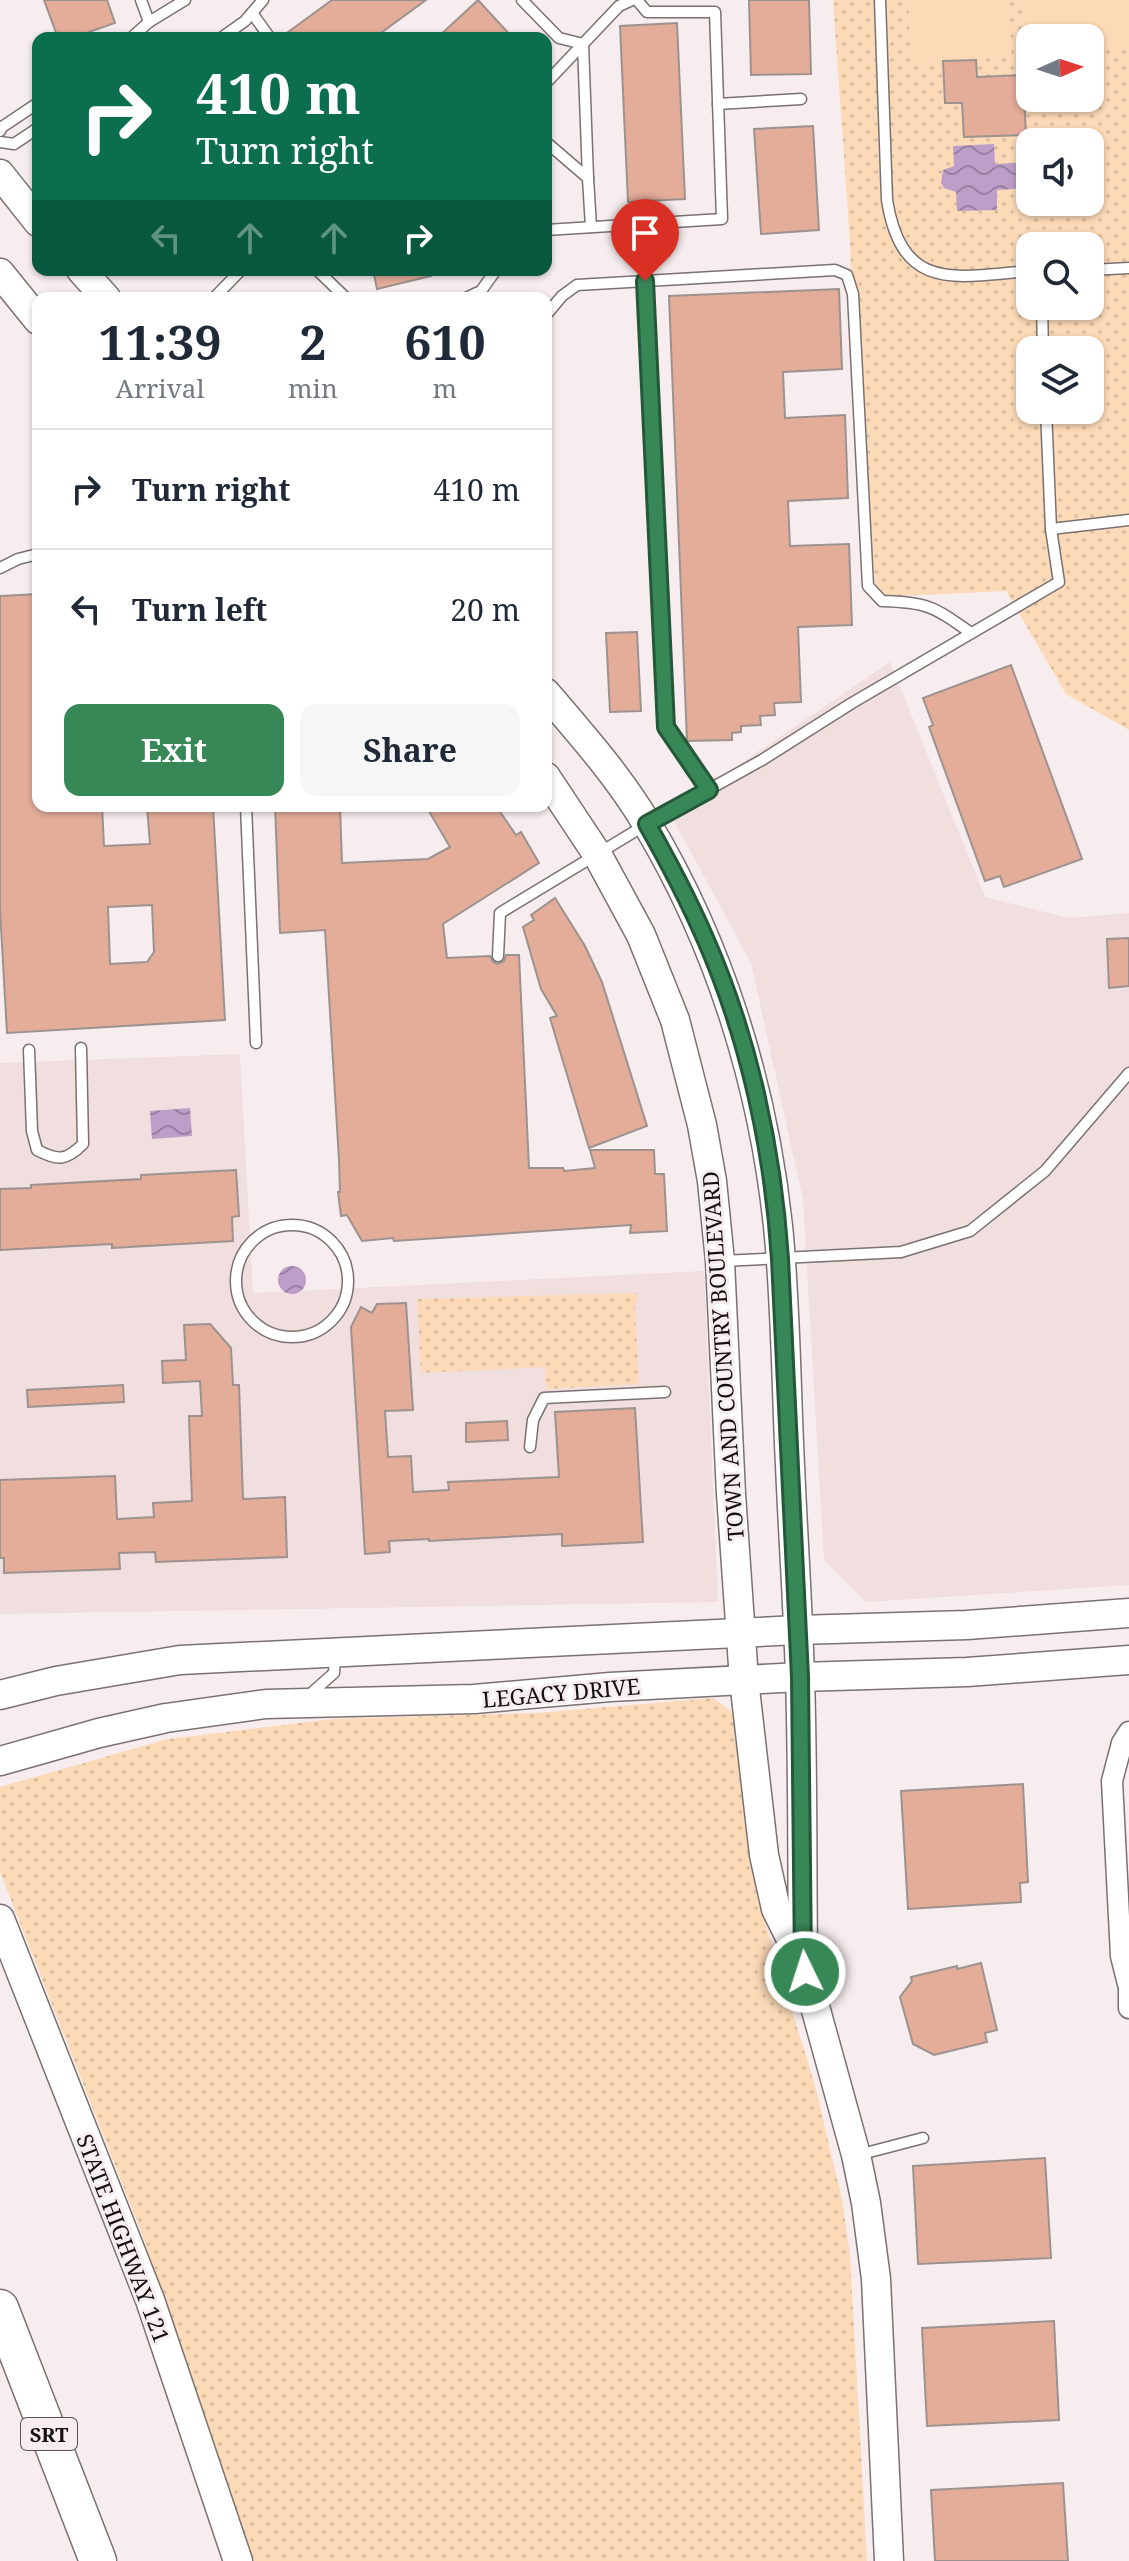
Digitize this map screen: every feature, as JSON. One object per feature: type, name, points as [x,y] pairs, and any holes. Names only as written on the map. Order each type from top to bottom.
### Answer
[{"type":"highway","name":"SRT","points":[[0,2308],[98,2561]]},
{"type":"main road","points":[[0,174],[32,214]]},
{"type":"main road","points":[[0,273],[32,313]]},
{"type":"main road","points":[[86,276],[101,292]]},
{"type":"main road","name":"TOWN AND COUNTRY BOULEVARD","points":[[552,700],[599,756],[647,824],[706,940],[740,1037],[770,1167],[780,1259],[800,1677],[803,1963]]},
{"type":"main road","name":"TOWN AND COUNTRY BOULEVARD","points":[[552,786],[597,854],[641,935],[670,1008],[689,1068],[708,1154],[720,1261],[744,1680],[764,1855],[776,1909],[803,1963],[856,2155],[866,2203],[876,2279],[889,2561]]},
{"type":"main road","points":[[0,1695],[56,1681],[180,1660],[798,1630],[967,1625],[1129,1613]]},
{"type":"main road","name":"LEGACY DRIVE","points":[[0,1761],[166,1718],[266,1704],[474,1699],[610,1687],[967,1672],[1129,1660]]},
{"type":"main road","name":"STATE HIGHWAY 121","points":[[0,1919],[150,2300],[238,2561]]},
{"type":"street","points":[[1129,1732],[1122,1743],[1112,1781],[1122,1827],[1121,1956],[1129,1983],[1129,2008]]},
{"type":"lane","points":[[141,0],[149,22]]},
{"type":"lane","points":[[138,32],[185,0]]},
{"type":"lane","points":[[229,32],[245,21],[263,0]]},
{"type":"lane","points":[[522,0],[559,38],[583,44]]},
{"type":"lane","points":[[552,77],[619,6],[634,0],[647,12],[715,12],[722,219],[552,230]]},
{"type":"lane","points":[[880,0],[887,200],[891,226],[911,261],[926,271],[971,276],[1016,272]]},
{"type":"lane","points":[[252,13],[266,32]]},
{"type":"lane","points":[[583,44],[591,227]]},
{"type":"lane","points":[[718,104],[801,99]]},
{"type":"lane","points":[[0,131],[32,107]]},
{"type":"lane","points":[[0,142],[14,144],[32,132]]},
{"type":"lane","points":[[552,147],[588,178]]},
{"type":"lane","points":[[1104,269],[1129,268]]},
{"type":"lane","points":[[552,308],[577,285],[835,270],[847,275],[853,294],[868,586],[882,601],[910,602],[935,608],[971,633]]},
{"type":"lane","points":[[220,292],[235,276]]},
{"type":"lane","points":[[323,276],[340,292]]},
{"type":"lane","points":[[479,292],[492,276]]},
{"type":"lane","points":[[645,281],[666,727],[709,790]]},
{"type":"lane","points":[[498,956],[500,913],[1059,582],[1051,529],[1047,424]]},
{"type":"lane","points":[[1051,529],[1129,520]]},
{"type":"lane","points":[[0,568],[32,556]]},
{"type":"lane","points":[[246,812],[256,1043]]},
{"type":"lane","points":[[29,1050],[32,1131],[37,1150],[53,1158],[71,1156],[83,1144],[81,1048]]},
{"type":"lane","points":[[720,1261],[901,1252],[970,1231],[1045,1171],[1129,1073]]},
{"type":"lane","points":[[286,1225],[306,1226],[337,1246],[345,1261],[348,1278],[346,1298],[336,1317],[318,1333],[300,1337],[277,1336],[256,1325],[242,1306],[236,1283],[239,1262],[250,1244],[267,1230],[286,1225]]},
{"type":"lane","points":[[530,1447],[533,1420],[544,1398],[665,1392]]},
{"type":"lane","points":[[266,1704],[312,1695],[334,1673],[335,1653]]},
{"type":"lane","points":[[856,2155],[923,2138]]},
{"type":"shaded area","points":[[833,0],[1129,0],[1129,730],[1066,694],[1006,591],[877,597],[854,387],[850,242]]},
{"type":"shaded area","points":[[908,0],[1008,0],[1012,57],[912,63]]},
{"type":"shaded area","points":[[1025,0],[1128,0],[1129,48],[1104,49],[1104,24],[1026,24]]},
{"type":"shaded area","points":[[890,662],[985,897],[1069,918],[1129,913],[1129,1585],[866,1602],[824,1560],[803,1200],[751,963],[669,812]]},
{"type":"shaded area","points":[[240,1054],[253,1293],[704,1271],[718,1602],[0,1614],[0,1063]]},
{"type":"shaded area","points":[[638,1293],[635,1308],[639,1384],[546,1389],[545,1367],[421,1373],[417,1299]]},
{"type":"shaded area","points":[[713,1698],[731,1711],[740,1738],[745,1824],[757,1896],[816,2089],[842,2200],[850,2254],[867,2561],[254,2561],[142,2234],[0,1872],[0,1787],[168,1739],[333,1719],[536,1713]]},
{"type":"water","points":[[994,144],[995,164],[1016,163],[1016,189],[997,190],[997,210],[957,211],[956,192],[944,188],[941,183],[943,170],[954,166],[953,146]]},
{"type":"water","points":[[190,1108],[192,1136],[152,1139],[150,1111]]},
{"type":"water","points":[[292,1266],[302,1270],[306,1280],[302,1290],[292,1294],[282,1290],[278,1280],[282,1270]]},
{"type":"building","points":[[44,0],[107,0],[115,23],[89,32],[56,32]]},
{"type":"building","points":[[332,0],[426,0],[382,32],[288,32]]},
{"type":"building","points":[[478,0],[507,32],[443,32]]},
{"type":"building","points":[[749,0],[809,0],[811,74],[751,75]]},
{"type":"building","points":[[677,23],[685,199],[628,202],[620,26]]},
{"type":"building","points":[[976,60],[977,77],[1016,75],[1016,112],[1025,112],[1026,128],[1016,128],[1016,135],[964,137],[962,103],[945,103],[943,61]]},
{"type":"building","points":[[813,126],[819,230],[761,234],[754,129]]},
{"type":"building","points":[[374,276],[431,276],[377,289]]},
{"type":"building","points":[[839,289],[842,369],[783,372],[785,418],[845,415],[848,498],[788,501],[790,546],[849,544],[852,625],[798,627],[801,702],[774,703],[775,715],[760,716],[761,725],[741,726],[741,732],[732,733],[732,740],[687,741],[669,296]]},
{"type":"building","points":[[32,594],[32,812],[102,812],[104,846],[150,844],[147,812],[213,812],[225,1020],[7,1033],[0,910],[0,596]],"holes":[[[152,905],[154,952],[147,962],[110,964],[108,907]]]},
{"type":"building","points":[[637,632],[641,711],[610,712],[606,633]]},
{"type":"building","points":[[1011,665],[1082,859],[1004,887],[1000,876],[985,881],[929,727],[933,725],[923,698]]},
{"type":"building","points":[[275,812],[340,812],[342,863],[428,859],[450,847],[430,812],[500,812],[516,835],[521,832],[539,863],[443,924],[447,958],[490,956],[498,964],[504,961],[506,955],[519,955],[529,1168],[563,1168],[564,1171],[595,1168],[590,1150],[654,1150],[655,1174],[664,1174],[667,1231],[630,1233],[631,1225],[362,1241],[347,1215],[341,1216],[338,1192],[339,1160],[325,930],[280,933]]},
{"type":"building","points":[[555,898],[585,946],[602,982],[647,1126],[589,1148],[550,1018],[557,1016],[541,989],[523,927],[534,920],[531,915]]},
{"type":"building","points":[[1129,938],[1129,986],[1109,988],[1107,939]]},
{"type":"building","points":[[236,1170],[239,1216],[232,1217],[233,1241],[0,1250],[0,1189],[141,1179],[141,1175]]},
{"type":"building","points":[[406,1303],[413,1410],[385,1411],[388,1457],[411,1456],[413,1492],[449,1490],[448,1482],[559,1477],[555,1412],[635,1408],[643,1542],[562,1546],[562,1534],[429,1539],[389,1541],[390,1552],[365,1554],[351,1327],[361,1307],[372,1313],[377,1304]]},
{"type":"building","points":[[210,1324],[231,1348],[233,1385],[239,1385],[243,1499],[285,1497],[287,1557],[156,1562],[155,1552],[119,1553],[120,1569],[4,1573],[4,1558],[0,1558],[0,1480],[115,1476],[117,1519],[154,1517],[153,1503],[192,1501],[189,1416],[202,1416],[200,1381],[163,1383],[162,1361],[186,1360],[184,1325]]},
{"type":"building","points":[[123,1385],[124,1402],[28,1407],[27,1390]]},
{"type":"building","points":[[507,1421],[508,1440],[466,1442],[466,1423]]},
{"type":"building","points":[[1023,1784],[1028,1882],[1020,1883],[1021,1902],[908,1909],[901,1791]]},
{"type":"building","points":[[981,1963],[997,2030],[985,2033],[987,2042],[934,2055],[913,2044],[900,1997],[912,1981],[911,1977]]},
{"type":"building","points":[[1045,2158],[1051,2258],[918,2264],[913,2166]]},
{"type":"building","points":[[1054,2321],[1059,2420],[927,2426],[922,2328]]},
{"type":"building","points":[[1063,2483],[1068,2561],[935,2561],[931,2490]]},
{"type":"route","points":[[645,281],[666,727],[709,790],[647,824],[688,900],[721,979],[749,1067],[775,1200],[800,1677],[805,1972]]}]
